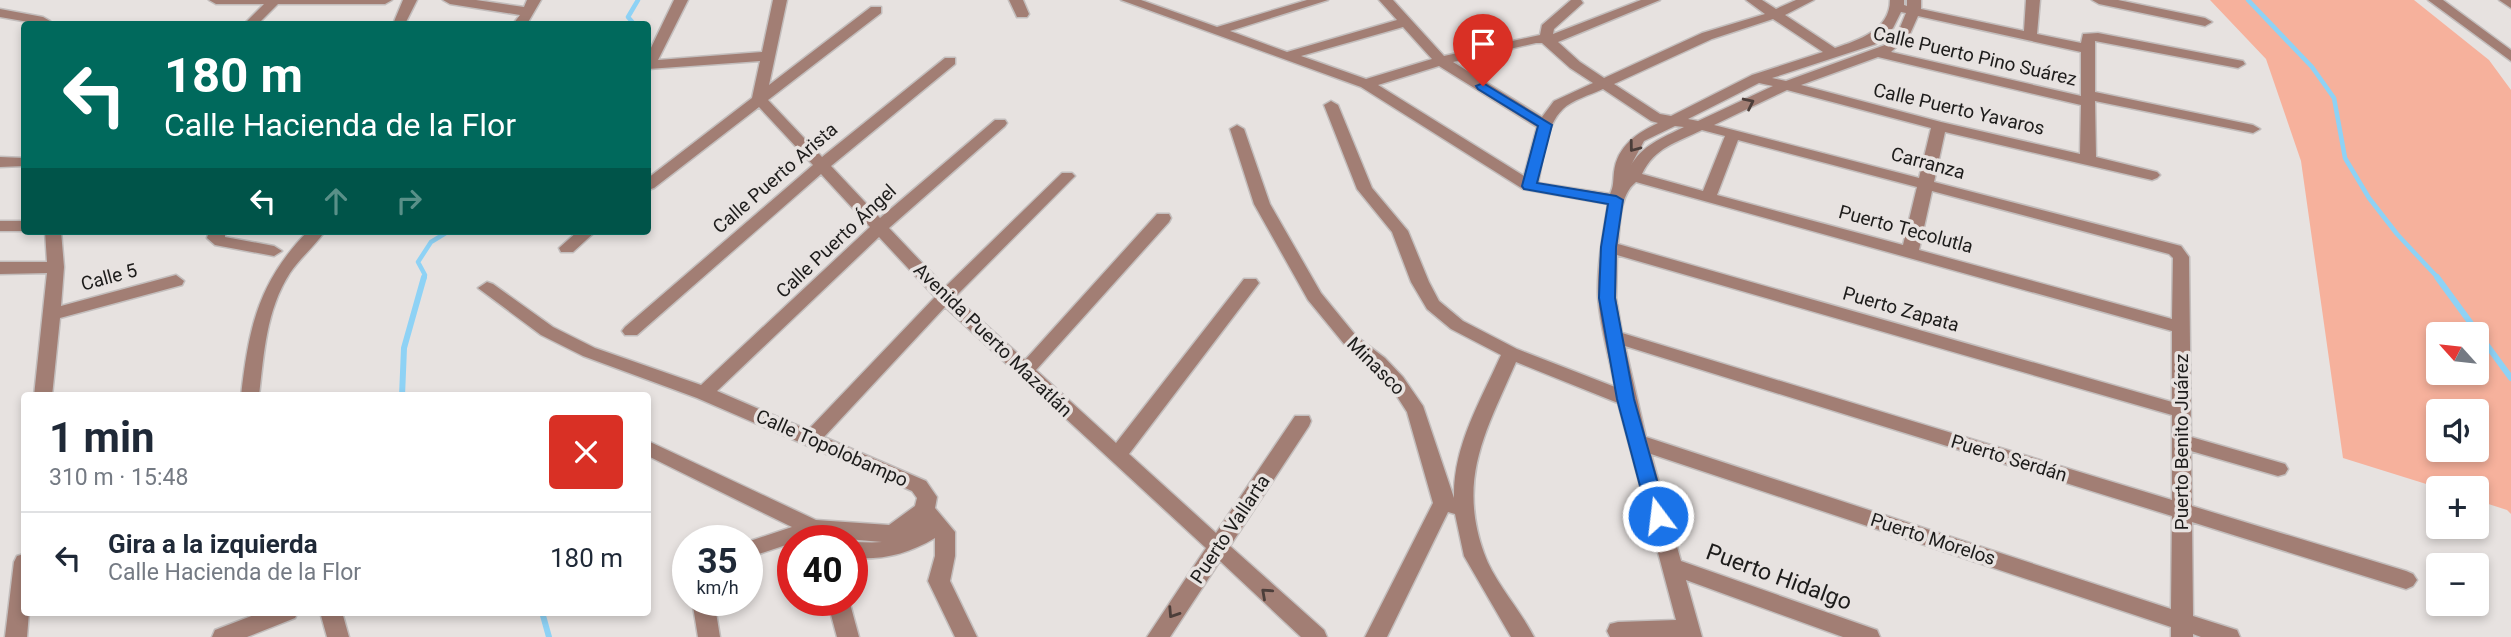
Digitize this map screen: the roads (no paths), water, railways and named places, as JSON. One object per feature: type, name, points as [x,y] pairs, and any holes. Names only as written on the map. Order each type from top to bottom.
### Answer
[{"type":"street","points":[[0,3],[6,0]]},
{"type":"street","points":[[216,0],[385,0]]},
{"type":"street","points":[[400,21],[410,0]]},
{"type":"street","points":[[450,0],[531,6],[522,21]]},
{"type":"street","points":[[651,61],[681,0]]},
{"type":"street","points":[[759,99],[780,0]]},
{"type":"street","points":[[1016,0],[1022,15]]},
{"type":"street","points":[[1128,0],[1366,84],[1529,186],[1545,125],[1559,104],[1707,36],[1807,0]]},
{"type":"street","points":[[1144,6],[1165,0]]},
{"type":"street","points":[[1217,31],[1321,0]]},
{"type":"street","points":[[1386,0],[1441,61],[1545,125]]},
{"type":"street","points":[[1366,84],[1441,61],[1559,38],[1653,0]]},
{"type":"street","points":[[1753,0],[1777,13],[1832,52]]},
{"type":"street","points":[[2030,35],[2033,0]]},
{"type":"street","points":[[2099,0],[2205,22]]},
{"type":"street","points":[[2435,0],[2511,57]]},
{"type":"street","points":[[2507,0],[2511,4]]},
{"type":"street","points":[[254,21],[275,1]]},
{"type":"street","points":[[1546,39],[1547,28],[1575,1],[1606,21]]},
{"type":"street","points":[[1618,631],[1690,633],[1626,399],[1612,336],[1607,298],[1609,247],[1628,153],[1639,138],[1757,78],[1832,52],[1853,48],[1881,34],[1897,4],[2030,35],[2088,44]]},
{"type":"street","points":[[1623,184],[1643,157],[1656,146],[1783,87],[1879,54],[1898,41],[1914,6]]},
{"type":"street","points":[[651,183],[876,10]]},
{"type":"street","points":[[0,13],[43,21]]},
{"type":"street","points":[[1287,56],[1406,22]]},
{"type":"street","points":[[2088,160],[2088,37],[2238,64]]},
{"type":"street","name":"Carranza","points":[[1546,39],[1575,65],[1656,118],[1702,126],[2175,250]]},
{"type":"street","name":"Calle Puerto Pino Suárez","points":[[1853,48],[2088,98],[2253,129]]},
{"type":"street","points":[[651,65],[769,56]]},
{"type":"street","name":"Calle Puerto Arista","points":[[631,331],[821,166],[950,61]]},
{"type":"street","name":"Calle Puerto Yavaros","points":[[1757,78],[1783,87],[1940,126],[2152,175]]},
{"type":"street","name":"Avenida Puerto Mazatlán","points":[[759,99],[945,297],[1315,637]]},
{"type":"street","points":[[1331,105],[1365,189],[1400,231],[1420,282],[1433,305],[1457,326],[1511,353],[1626,399]]},
{"type":"street","name":"Calle Puerto Ángel","points":[[704,393],[879,228],[1000,123]]},
{"type":"street","points":[[1910,252],[1940,126]]},
{"type":"street","name":"Minasco","points":[[1237,129],[1267,215],[1314,296],[1350,341],[1379,363],[1397,382],[1416,411],[1474,556],[1522,637]]},
{"type":"street","points":[[1708,197],[1733,134]]},
{"type":"street","points":[[0,162],[21,162]]},
{"type":"street","points":[[812,438],[945,297],[1067,176]]},
{"type":"street","name":"Puerto Tecolutla","points":[[1529,186],[1623,184],[1708,197],[2181,327]]},
{"type":"street","points":[[1024,372],[1163,218]]},
{"type":"street","points":[[0,226],[21,226]]},
{"type":"street","points":[[43,392],[56,267],[53,235]]},
{"type":"street","points":[[217,235],[221,242],[274,251]]},
{"type":"street","points":[[250,392],[257,327],[268,297],[294,253],[313,235]]},
{"type":"street","points":[[567,248],[583,235]]},
{"type":"street","name":"Puerto Zapata","points":[[1609,247],[2181,411]]},
{"type":"street","name":"Puerto Benito Juárez","points":[[2175,250],[2180,257],[2182,629]]},
{"type":"street","points":[[0,268],[56,267]]},
{"type":"street","name":"Calle 5","points":[[52,314],[176,281]]},
{"type":"street","points":[[1117,456],[1250,283]]},
{"type":"street","name":"Calle Topolobampo","points":[[487,288],[547,331],[589,352],[704,393],[919,486],[927,498],[931,518],[908,524],[892,533],[868,533]]},
{"type":"street","name":"Puerto Serdán","points":[[1612,336],[2406,579]]},
{"type":"street","points":[[1377,637],[1454,506],[1470,445],[1511,353]]},
{"type":"street","name":"Puerto Vallarta","points":[[1158,637],[1302,421]]},
{"type":"street","points":[[2181,441],[2278,469]]},
{"type":"street","name":"Puerto Morelos","points":[[1638,442],[2182,629],[2229,637]]},
{"type":"street","name":"Calle Topolobampo","points":[[651,449],[807,525]]},
{"type":"street","points":[[868,551],[882,552],[902,548],[931,518],[945,532],[945,556],[939,580],[966,637]]},
{"type":"street","name":"Puerto Hidalgo","points":[[1671,566],[1869,637]]},
{"type":"street","points":[[16,637],[21,590]]},
{"type":"street","points":[[223,637],[277,616]]},
{"type":"street","points":[[332,616],[338,637]]},
{"type":"street","points":[[706,616],[709,637]]},
{"type":"street","points":[[842,616],[848,637]]},
{"type":"waterway","points":[[631,21],[628,17],[638,0]]},
{"type":"waterway","points":[[2248,0],[2312,67],[2334,98],[2345,158],[2369,198],[2397,234],[2439,279]]},
{"type":"waterway","points":[[424,279],[425,275],[418,262],[431,242],[442,235]]},
{"type":"waterway","points":[[402,392],[404,348],[424,277]]},
{"type":"waterway","points":[[2437,277],[2511,378]]},
{"type":"waterway","points":[[543,616],[549,637]]}]
